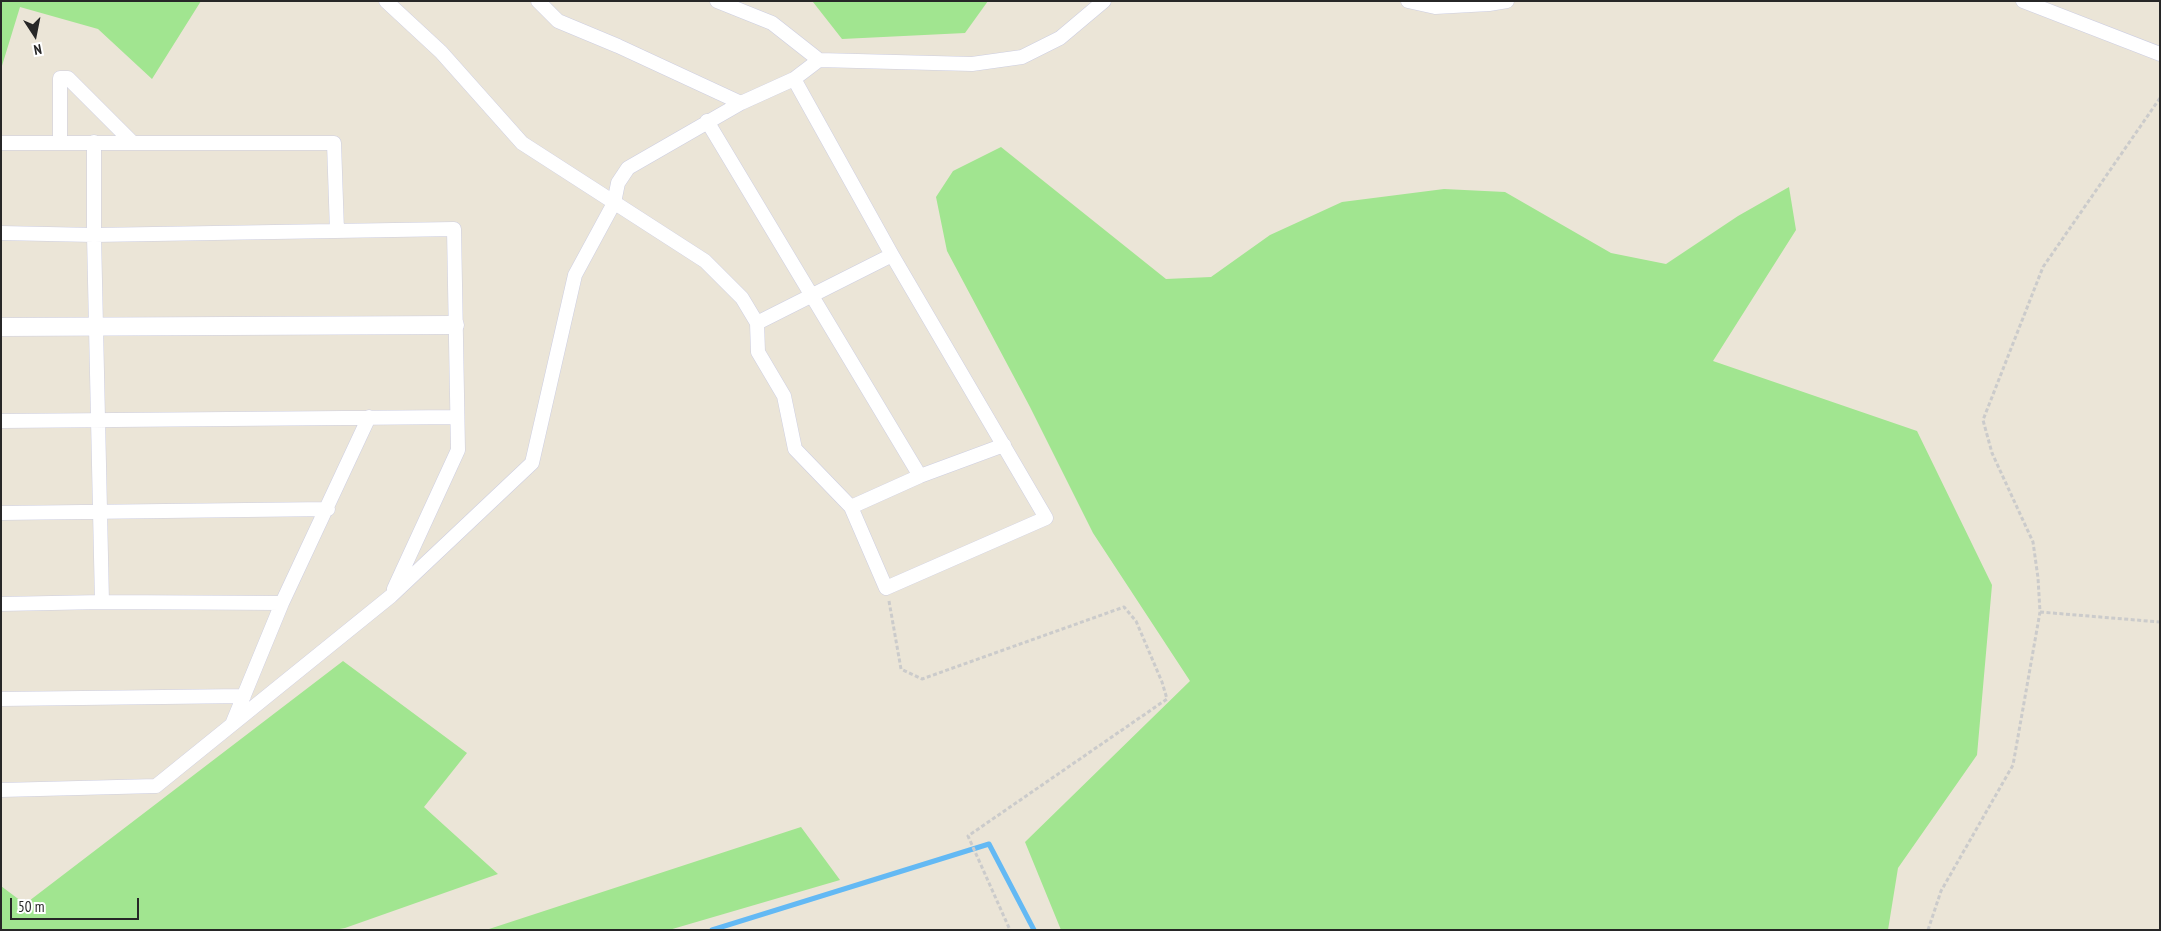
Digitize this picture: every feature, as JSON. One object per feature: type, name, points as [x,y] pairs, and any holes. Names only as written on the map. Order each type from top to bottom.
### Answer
[{"type":"street","points":[[386,1],[441,52],[522,144],[705,261],[742,298],[757,323],[758,352],[784,396],[795,449],[852,507],[886,588],[1046,518],[892,255],[794,79]]},
{"type":"street","points":[[538,1],[558,21],[618,46],[741,103]]},
{"type":"street","points":[[717,1],[772,23],[819,60],[972,64],[1022,57],[1060,38],[1104,1]]},
{"type":"street","points":[[1408,1],[1435,7],[1507,1]]},
{"type":"street","points":[[2022,1],[2160,54]]},
{"type":"street","points":[[1,790],[156,786],[391,596],[532,464],[575,275],[614,203],[618,183],[628,168],[707,121],[794,79],[819,60]]},
{"type":"street","points":[[60,142],[60,78],[68,78],[132,142]]},
{"type":"street","points":[[707,121],[920,476]]},
{"type":"street","points":[[94,142],[94,235],[102,602]]},
{"type":"street","points":[[1,143],[334,143],[337,231]]},
{"type":"street","points":[[1,234],[94,235],[454,228],[458,450],[391,596]]},
{"type":"street","points":[[757,323],[812,297],[892,255]]},
{"type":"street","points":[[1,327],[455,325]]},
{"type":"street","points":[[233,723],[282,602],[328,509],[369,417]]},
{"type":"street","points":[[1,421],[457,417]]},
{"type":"street","points":[[852,507],[920,476],[1004,445]]},
{"type":"street","points":[[1,513],[328,509]]},
{"type":"street","points":[[1,604],[282,602]]},
{"type":"street","points":[[1,699],[244,696]]},
{"type":"path","points":[[1928,930],[1941,891],[2014,765],[2040,612],[2033,542],[1992,452],[1983,420],[2043,267],[2160,98]]},
{"type":"path","points":[[886,588],[901,668],[922,679],[1124,607],[1136,621],[1162,682],[1168,699],[968,836],[1010,930]]},
{"type":"path","points":[[2040,612],[2160,622]]},
{"type":"green space","points":[[1,1],[201,1],[152,79],[98,29],[20,7],[1,69]]},
{"type":"green space","points":[[988,1],[965,33],[842,39],[813,2]]},
{"type":"green space","points":[[1001,147],[1166,279],[1211,277],[1270,235],[1342,202],[1444,189],[1505,192],[1611,253],[1666,264],[1738,216],[1789,187],[1796,230],[1713,361],[1917,431],[1992,585],[1977,755],[1898,868],[1888,930],[1061,930],[1025,842],[1190,681],[1093,533],[1030,407],[947,251],[936,197],[953,171]]},
{"type":"green space","points":[[343,661],[467,753],[424,807],[498,874],[345,928],[334,930],[1,930],[1,886],[25,904]]},
{"type":"green space","points":[[801,827],[840,880],[669,930],[486,930]]},
{"type":"waterway","points":[[712,930],[989,844],[1034,930]]}]
